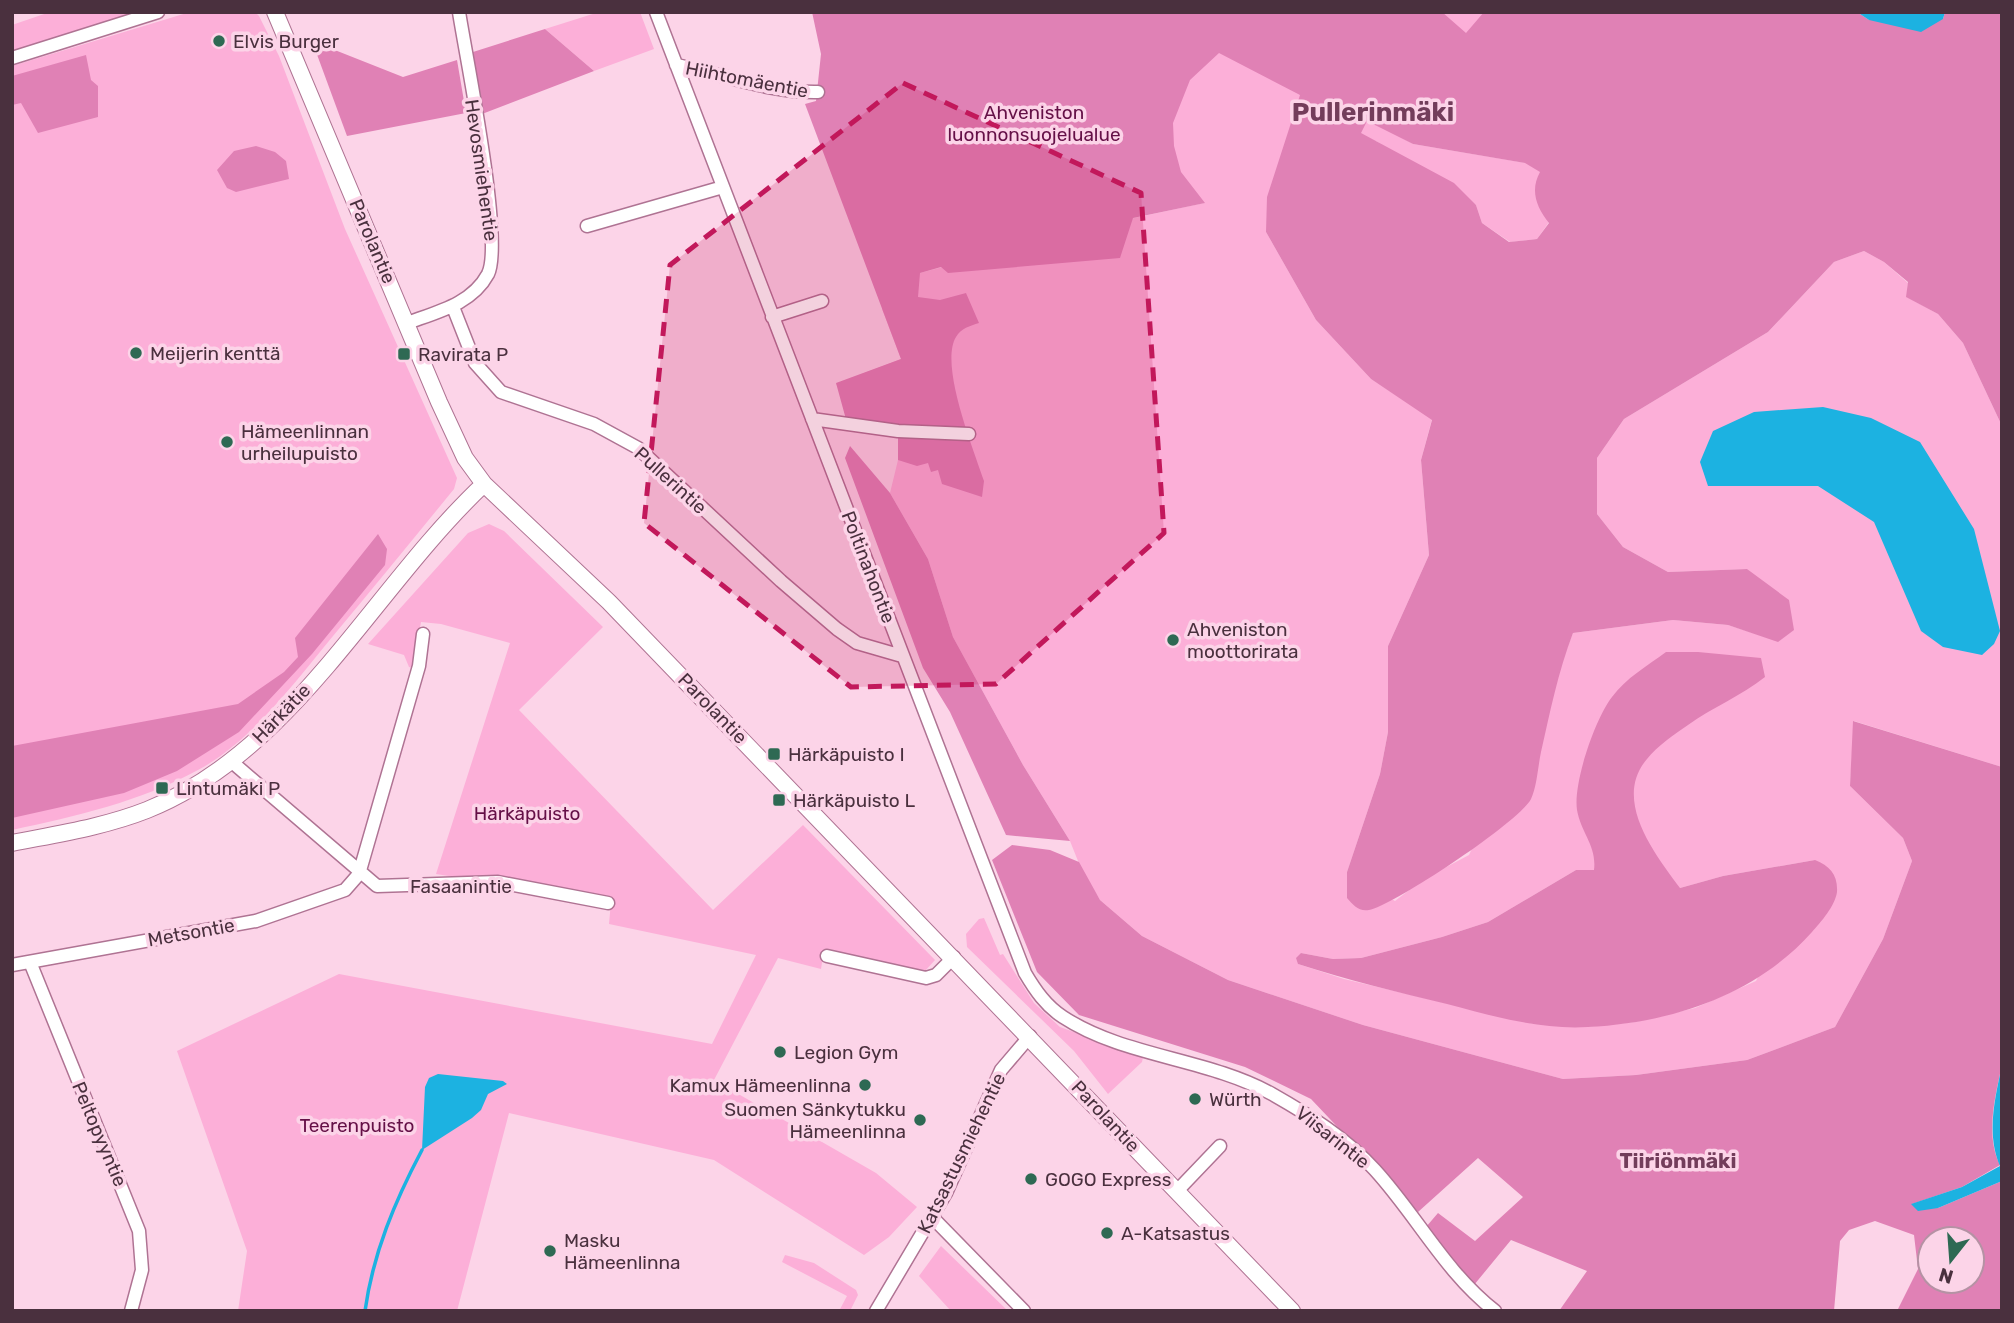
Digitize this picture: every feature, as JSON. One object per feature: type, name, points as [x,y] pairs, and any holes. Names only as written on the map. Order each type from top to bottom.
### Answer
[{"type":"main road","name":"Parolantie","points":[[275,12],[465,458],[484,484],[609,602],[954,957],[1292,1311]]},
{"type":"main road","name":"Härkätie","points":[[12,843],[87,828],[147,810],[232,762],[279,719],[484,484]]},
{"type":"street","points":[[12,58],[158,12]]},
{"type":"street","name":"Hevosmiehentie","points":[[407,323],[453,307],[481,284],[489,271],[493,255],[490,211],[459,12]]},
{"type":"street","name":"Poltinahontie","points":[[656,12],[1025,973],[1037,992],[1063,1017],[1114,1040],[1157,1052]]},
{"type":"street","name":"Hiihtomäentie","points":[[676,65],[708,70],[758,85],[818,92]]},
{"type":"street","points":[[587,226],[723,187]]},
{"type":"street","points":[[772,317],[822,301]]},
{"type":"street","name":"Pullerintie","points":[[453,307],[475,363],[501,392],[616,433],[638,448],[780,581],[837,629],[857,643],[902,656]]},
{"type":"street","points":[[812,419],[898,431],[969,434]]},
{"type":"street","points":[[232,762],[359,874],[419,666],[424,634]]},
{"type":"street","name":"Fasaanintie","points":[[359,874],[377,886],[498,882],[608,903]]},
{"type":"street","name":"Metsontie","points":[[12,965],[256,921],[345,890],[359,874]]},
{"type":"street","points":[[827,956],[926,978],[936,975],[954,957]]},
{"type":"street","name":"Peltopyyntie","points":[[30,962],[139,1231],[142,1270],[131,1311]]},
{"type":"street","name":"Katsastusmiehentie","points":[[876,1311],[946,1193],[1001,1070],[1030,1036]]},
{"type":"street","name":"Viisarintie","points":[[1157,1052],[1246,1080],[1293,1105],[1328,1129],[1375,1170],[1456,1274],[1495,1311]]},
{"type":"street","points":[[1177,1191],[1220,1146]]},
{"type":"street","points":[[932,1217],[1024,1311]]},
{"type":"highlighted area","points":[[903,83],[1141,193],[1164,533],[996,684],[851,687],[644,523],[670,265]]},
{"type":"green space","points":[[50,12],[139,12],[12,53],[12,25]]},
{"type":"green space","name":"Hämeenlinnan urheilupuisto","points":[[190,12],[255,12],[259,16],[279,56],[345,229],[457,478],[454,489],[303,673],[254,727],[218,758],[153,791],[84,813],[12,830],[12,66]]},
{"type":"green space","points":[[599,12],[640,12],[654,49],[594,71],[545,29]]},
{"type":"green space","name":"Ahveniston luonnonsuojelualue","points":[[812,12],[1442,12],[1466,33],[1484,12],[1857,12],[1869,20],[1943,19],[1945,12],[2002,12],[2002,426],[1963,343],[1938,314],[1906,297],[1908,282],[1884,262],[1864,251],[1834,262],[1768,332],[1624,419],[1597,458],[1597,514],[1623,547],[1668,572],[1747,569],[1789,600],[1794,630],[1778,642],[1728,625],[1673,620],[1573,633],[1555,692],[1531,799],[1522,810],[1481,843],[1428,879],[1383,905],[1362,910],[1347,898],[1347,872],[1380,774],[1388,732],[1388,646],[1429,555],[1421,460],[1432,420],[1371,379],[1316,320],[1266,232],[1267,197],[1300,95],[1219,53],[1190,80],[1173,123],[1174,146],[1181,172],[1205,203],[1133,218],[1120,258],[948,273],[941,267],[920,273],[918,297],[940,300],[966,293],[979,323],[963,329],[956,337],[952,350],[952,367],[960,408],[984,481],[982,497],[942,484],[938,470],[931,472],[928,463],[917,466],[898,460],[898,431],[847,423],[836,383],[901,359],[805,104],[816,101],[821,54]],"holes":[[[1367,121],[1413,144],[1525,163],[1540,172],[1535,185],[1536,198],[1549,223],[1537,239],[1509,242],[1482,223],[1476,205],[1454,183],[1361,133]]]},
{"type":"green space","name":"Ahveniston moottorirata","points":[[885,12],[1823,12],[1397,135],[1413,144],[1526,163],[1541,172],[1549,222],[1537,239],[1510,242],[1482,223],[1476,205],[1376,141],[1266,232],[1316,320],[1371,379],[1432,419],[1421,460],[1429,555],[1388,646],[1388,732],[1380,774],[1347,872],[1395,901],[1422,880],[1469,855],[1573,633],[1673,620],[1728,625],[1778,641],[1747,569],[1668,572],[1623,547],[1597,514],[1597,458],[1624,419],[1768,332],[1834,262],[1864,251],[1884,262],[1908,283],[1907,297],[1938,314],[1963,343],[2002,426],[2002,767],[1854,721],[1850,786],[1903,838],[1912,861],[1883,939],[1835,1027],[1747,1060],[1636,1075],[1563,1079],[1363,1025],[1228,980],[1142,936],[1100,900],[1082,871],[1070,841],[1023,765],[953,637],[928,559],[890,493],[898,460],[898,431],[836,384],[901,359],[882,309],[920,273],[1106,224],[1204,203],[1194,192]],"holes":[[[1815,860],[1756,981],[1695,1008],[1635,1022],[1588,1027],[1534,1024],[1344,979],[1298,964],[1301,953],[1333,959],[1361,958],[1488,922],[1576,870],[1680,888],[1723,876]]]},
{"type":"green space","points":[[545,29],[594,71],[482,114],[473,52]]},
{"type":"green space","points":[[312,41],[403,77],[457,60],[466,113],[347,136]]},
{"type":"green space","points":[[86,55],[91,80],[98,86],[98,117],[38,133],[21,103],[12,105],[12,76]]},
{"type":"green space","points":[[256,146],[275,152],[286,161],[289,179],[236,192],[227,188],[217,170],[234,151]]},
{"type":"green space","points":[[850,446],[890,493],[928,559],[953,637],[1023,765],[1070,841],[1006,835],[950,712],[923,668],[845,458]]},
{"type":"green space","name":"Teerenpuisto","points":[[489,524],[504,531],[603,627],[519,710],[713,910],[803,825],[935,960],[925,971],[919,972],[824,950],[821,969],[778,958],[714,1080],[876,1173],[917,1207],[889,1237],[864,1255],[714,1160],[509,1113],[457,1311],[238,1311],[247,1251],[177,1051],[339,974],[712,1044],[756,955],[609,924],[611,902],[436,874],[510,643],[441,624],[421,622],[413,668],[409,667],[404,655],[368,644],[468,533]]},
{"type":"green space","points":[[378,534],[387,549],[385,565],[312,654],[239,732],[177,771],[124,793],[12,818],[12,746],[238,704],[284,672],[298,657],[295,638]]},
{"type":"green space","points":[[1666,652],[1761,658],[1765,677],[1683,729],[1647,759],[1637,775],[1634,792],[1635,809],[1641,826],[1659,859],[1680,888],[1723,876],[1815,860],[1829,868],[1837,886],[1834,903],[1812,932],[1790,954],[1765,973],[1710,1002],[1650,1019],[1588,1027],[1552,1026],[1499,1017],[1372,986],[1298,964],[1296,958],[1301,953],[1333,959],[1361,958],[1442,937],[1488,922],[1576,870],[1594,870],[1593,854],[1577,810],[1578,784],[1587,752],[1599,720],[1612,697],[1630,678]]},
{"type":"green space","points":[[1853,721],[2002,767],[2002,1065],[1992,1129],[1995,1153],[2000,1165],[1962,1187],[1912,1204],[1938,1208],[2002,1181],[2002,1311],[1897,1311],[1916,1273],[1916,1295],[1986,1295],[1986,1225],[1916,1225],[1916,1252],[1914,1235],[1875,1221],[1849,1230],[1840,1241],[1834,1311],[1559,1311],[1587,1271],[1511,1240],[1474,1285],[1426,1227],[1438,1213],[1475,1241],[1523,1197],[1478,1158],[1418,1212],[1311,1099],[1245,1067],[1079,1015],[1037,972],[992,860],[1012,845],[1050,850],[1079,862],[1100,900],[1142,936],[1228,980],[1363,1025],[1563,1079],[1636,1075],[1747,1060],[1835,1027],[1883,939],[1912,861],[1903,838],[1850,786]]},
{"type":"green space","points":[[984,918],[1000,955],[1003,954],[1034,1003],[1060,1027],[1143,1057],[1142,1062],[1108,1094],[1074,1051],[967,947],[966,934],[979,919]]},
{"type":"green space","points":[[941,1246],[1008,1311],[951,1311],[919,1276]]},
{"type":"green space","points":[[785,1255],[814,1263],[856,1290],[858,1295],[850,1311],[839,1311],[847,1296],[782,1262]]},
{"type":"water","points":[[1857,12],[1945,12],[1943,19],[1921,32],[1869,20]]},
{"type":"water","points":[[1823,407],[1871,418],[1920,442],[1974,529],[2000,631],[1994,644],[1982,655],[1943,647],[1921,631],[1874,522],[1818,486],[1708,486],[1700,462],[1713,431],[1754,412]]},
{"type":"water","points":[[2002,1065],[2002,1181],[1938,1208],[1918,1211],[1911,1204],[1962,1187],[2000,1166],[1993,1141],[1993,1129]]},
{"type":"water","points":[[438,1074],[503,1081],[507,1084],[488,1094],[481,1110],[472,1118],[422,1150],[425,1087],[429,1078]]},
{"type":"waterway","points":[[365,1311],[373,1269],[386,1228],[422,1150]]},
{"type":"place","name":"Elvis Burger","points":[[219,41]]},
{"type":"place","name":"Meijerin kenttä","points":[[136,353]]},
{"type":"place","name":"Ravirata P","points":[[404,354]]},
{"type":"place","name":"Hämeenlinnan urheilupuisto","points":[[227,442]]},
{"type":"place","name":"Ahveniston moottorirata","points":[[1173,640]]},
{"type":"place","name":"Härkäpuisto I","points":[[774,754]]},
{"type":"place","name":"Lintumäki P","points":[[162,788]]},
{"type":"place","name":"Härkäpuisto L","points":[[779,800]]},
{"type":"place","name":"Legion Gym","points":[[780,1052]]},
{"type":"place","name":"Kamux Hämeenlinna","points":[[865,1085]]},
{"type":"place","name":"Würth","points":[[1195,1099]]},
{"type":"place","name":"Suomen Sänkytukku Hämeenlinna","points":[[920,1120]]},
{"type":"place","name":"GOGO Express","points":[[1031,1179]]},
{"type":"place","name":"A-Katsastus","points":[[1107,1233]]},
{"type":"place","name":"Masku Hämeenlinna","points":[[550,1251]]},
{"type":"district","name":"Pullerinmäki","points":[[1373,112]]},
{"type":"district","name":"Tiiriönmäki","points":[[1678,1161]]},
{"type":"park label","name":"Härkäpuisto","points":[[527,813]]}]
